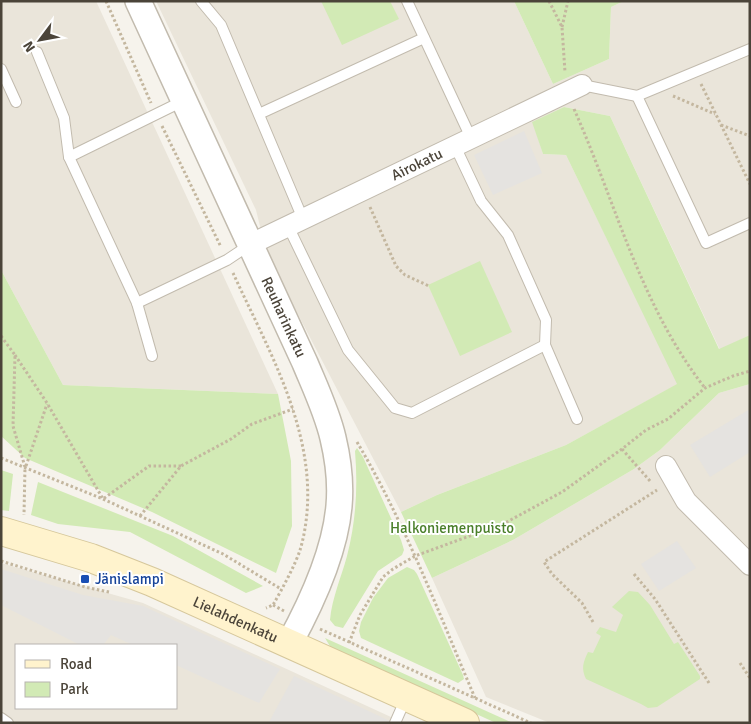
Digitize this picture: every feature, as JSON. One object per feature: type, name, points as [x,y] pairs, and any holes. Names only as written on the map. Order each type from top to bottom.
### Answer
[{"type":"main road","name":"Lielahdenkatu","points":[[13,524],[90,558],[152,582],[465,723]]},
{"type":"street","name":"Reuharinkatu","points":[[138,1],[251,244],[323,406],[333,438],[338,464],[339,506],[331,545],[323,571],[302,620],[289,644]]},
{"type":"street","name":"Airokatu","points":[[251,244],[574,89]]},
{"type":"street","points":[[666,466],[686,501],[750,565]]},
{"type":"lane","points":[[201,1],[221,24],[259,114],[295,222],[348,350],[395,408],[412,413],[545,344]]},
{"type":"lane","points":[[407,1],[424,38],[463,142],[480,201],[508,235],[546,320],[545,344],[577,419]]},
{"type":"lane","points":[[259,114],[424,38]]},
{"type":"lane","points":[[574,89],[637,96],[750,49]]},
{"type":"lane","points":[[37,52],[64,118],[69,157],[137,304],[152,356]]},
{"type":"lane","points":[[1,69],[16,102]]},
{"type":"lane","points":[[637,96],[706,242],[750,223]]},
{"type":"lane","points":[[69,157],[183,101]]},
{"type":"lane","points":[[137,304],[227,260],[251,244]]},
{"type":"lane","points":[[395,723],[407,696]]},
{"type":"lane","points":[[1,718],[8,723]]},
{"type":"path","points":[[106,1],[289,395],[305,455],[308,490],[301,548],[273,605],[262,610],[254,628]]},
{"type":"path","points":[[549,1],[562,27],[574,89],[591,147],[617,222],[635,266],[672,338],[693,373],[705,388]]},
{"type":"path","points":[[562,27],[568,1]]},
{"type":"path","points":[[695,71],[750,184]]},
{"type":"path","points":[[654,89],[716,114]]},
{"type":"path","points":[[721,125],[750,136]]},
{"type":"path","points":[[363,190],[396,266],[404,275],[429,286]]},
{"type":"path","points":[[1,336],[47,403],[103,499]]},
{"type":"path","points":[[15,355],[13,426],[25,467]]},
{"type":"path","points":[[349,642],[360,615],[383,577],[393,568],[415,556],[505,523],[562,492],[646,430],[668,419],[705,388],[750,371]]},
{"type":"path","points":[[13,524],[25,467],[47,403]]},
{"type":"path","points":[[140,516],[181,466],[231,439],[252,424],[293,409]]},
{"type":"path","points":[[354,436],[415,556],[475,698]]},
{"type":"path","points":[[1,458],[103,499],[223,554],[281,589]]},
{"type":"path","points":[[103,499],[149,466],[181,466]]},
{"type":"path","points":[[593,622],[582,603],[552,574],[544,562],[657,490]]},
{"type":"path","points":[[634,574],[655,599],[709,683]]},
{"type":"path","points":[[273,605],[349,642],[531,723]]},
{"type":"path","points":[[740,663],[750,678]]},
{"type":"shaded area","points":[[1,1],[96,1],[278,394],[63,385],[1,270]]},
{"type":"shaded area","points":[[156,1],[514,1],[553,84],[609,59],[611,7],[624,1],[750,1],[750,335],[720,350],[610,116],[564,107],[533,122],[543,154],[566,155],[678,384],[566,445],[437,495],[401,512],[267,255],[256,210]]},
{"type":"shaded area","points":[[524,131],[542,173],[493,195],[474,155]]},
{"type":"shaded area","points":[[750,384],[750,723],[550,723],[486,697],[432,578],[513,540],[634,469],[660,450],[719,393]]},
{"type":"shaded area","points":[[750,409],[750,452],[710,477],[690,445]]},
{"type":"shaded area","points":[[677,541],[696,568],[659,591],[641,564]]},
{"type":"shaded area","points":[[1,563],[143,603],[404,723],[1,723]]},
{"type":"shaded area","points":[[1,569],[83,595],[143,606],[280,669],[259,703],[178,666],[178,644],[131,644],[111,635],[104,644],[78,644],[1,605]]},
{"type":"shaded area","points":[[294,676],[394,723],[269,722]]},
{"type":"green space","points":[[321,1],[390,1],[399,19],[342,45]]},
{"type":"green space","points":[[514,1],[624,1],[611,7],[609,59],[553,84]]},
{"type":"green space","name":"Halkoniemenpuisto","points":[[564,107],[610,116],[719,349],[750,335],[750,384],[719,393],[660,450],[634,469],[513,540],[432,578],[401,512],[437,495],[566,445],[677,384],[566,155],[543,154],[532,122]]},
{"type":"green space","points":[[480,261],[512,332],[460,356],[428,285]]},
{"type":"green space","points":[[1,270],[63,385],[278,394],[291,461],[292,526],[276,573],[152,512],[25,458],[1,436]]},
{"type":"green space","points":[[357,448],[363,457],[404,550],[402,555],[378,571],[343,628],[335,626],[330,620],[352,530],[356,491],[355,451]]},
{"type":"green space","points":[[1,470],[13,474],[9,511],[1,510]]},
{"type":"green space","points":[[38,482],[173,536],[263,586],[246,593],[130,532],[58,524],[31,515]]},
{"type":"green space","points":[[407,567],[414,570],[417,574],[463,675],[464,679],[458,683],[361,638],[359,631],[361,622],[373,598],[388,578]]},
{"type":"green space","points":[[629,591],[638,592],[650,605],[674,644],[678,642],[700,676],[700,679],[657,707],[648,708],[586,679],[583,669],[588,652],[593,653],[601,636],[596,633],[600,627],[616,632],[623,615],[612,607]]},
{"type":"green space","points":[[325,638],[513,723],[496,723],[331,648]]},
{"type":"place","name":"Jänislampi","points":[[85,579]]}]
